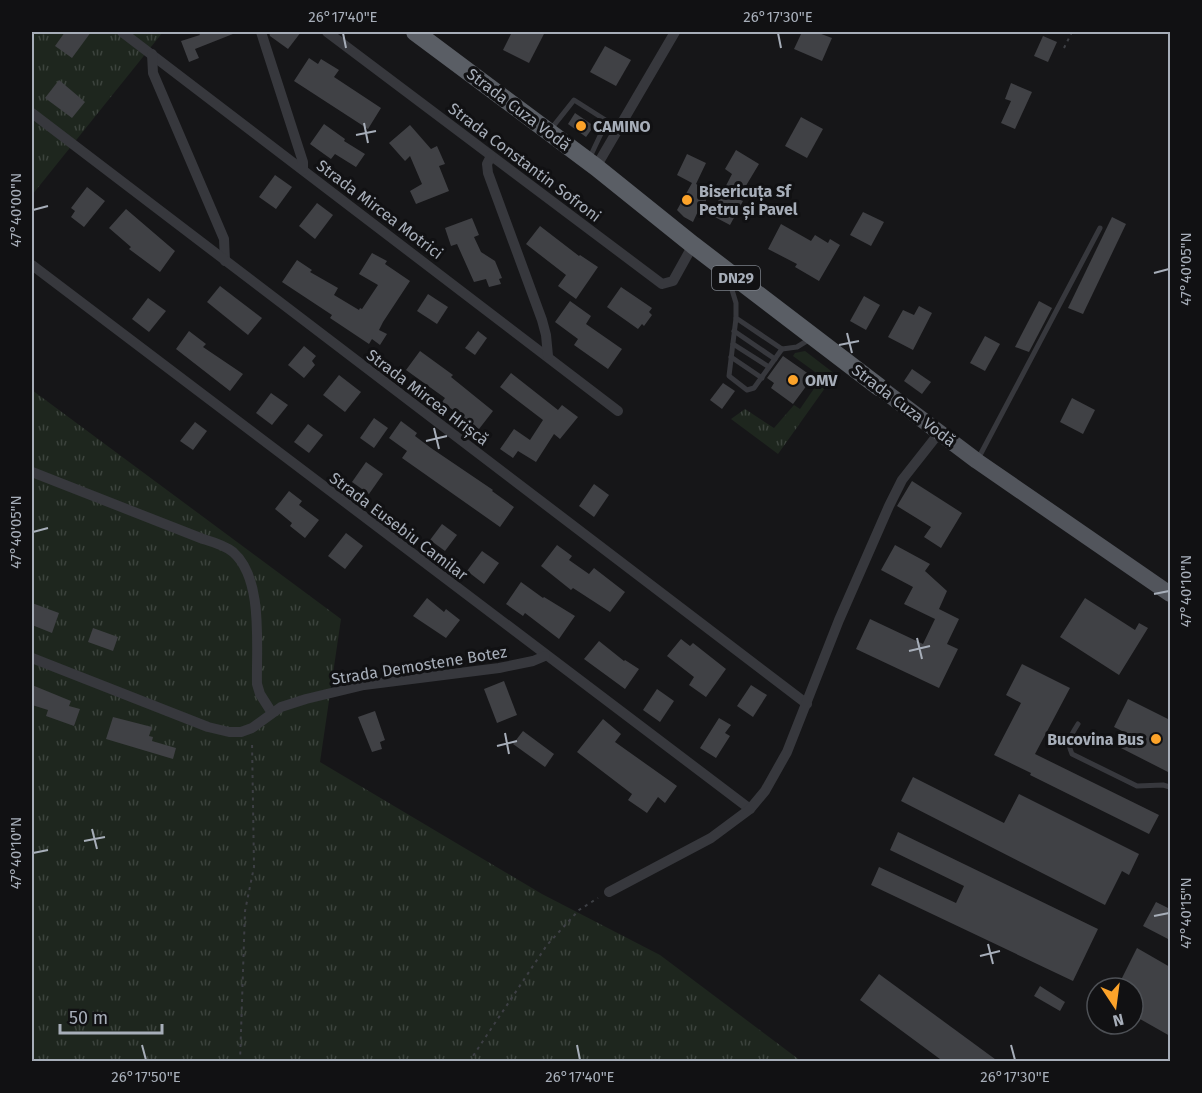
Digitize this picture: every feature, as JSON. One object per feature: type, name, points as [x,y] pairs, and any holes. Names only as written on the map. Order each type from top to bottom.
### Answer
[{"type":"highway","name":"Strada Cuza Vodă","points":[[416,32],[592,164],[725,270],[879,387]]},
{"type":"main road","name":"Strada Cuza Vodă","points":[[879,387],[977,461],[1170,594]]},
{"type":"street","name":"Strada Mircea Motrici","points":[[122,32],[618,411]]},
{"type":"street","points":[[261,32],[293,128],[303,162],[303,170]]},
{"type":"street","name":"Strada Constantin Sofroni","points":[[327,32],[662,284],[673,282],[693,245]]},
{"type":"street","points":[[592,164],[675,32]]},
{"type":"street","points":[[152,54],[153,73],[224,239],[225,261]]},
{"type":"street","name":"Strada Mircea Hrișcă","points":[[32,113],[807,704]]},
{"type":"street","points":[[490,156],[487,164],[488,173],[542,320],[548,356]]},
{"type":"street","name":"Strada Eusebiu Camilar","points":[[32,265],[545,656],[750,809]]},
{"type":"street","points":[[609,892],[711,838],[750,809],[776,773],[889,506],[902,480],[939,433]]},
{"type":"street","points":[[32,472],[218,544],[234,553],[246,571],[256,607],[258,684],[260,694],[272,713]]},
{"type":"street","name":"Strada Demostene Botez","points":[[252,728],[281,707],[306,699],[364,685],[499,668],[533,661],[545,656]]},
{"type":"street","points":[[32,658],[208,727],[229,732],[241,732],[252,728]]},
{"type":"lane","points":[[549,132],[574,100],[608,121],[592,164]]},
{"type":"lane","points":[[977,461],[1100,228]]},
{"type":"lane","points":[[725,270],[736,303],[729,376],[747,390],[752,390],[782,349],[802,345],[813,335]]},
{"type":"lane","points":[[736,318],[782,349]]},
{"type":"lane","points":[[734,331],[775,359]]},
{"type":"lane","points":[[733,344],[769,368]]},
{"type":"lane","points":[[731,357],[762,378]]},
{"type":"lane","points":[[1078,724],[1068,747],[1072,754],[1137,786],[1170,787]]},
{"type":"path","points":[[1064,48],[1072,32]]},
{"type":"path","points":[[240,1062],[246,911],[254,867],[252,728]]},
{"type":"path","points":[[469,1062],[547,945],[579,910],[609,892]]},
{"type":"green space","points":[[32,32],[163,32],[32,195]]},
{"type":"green space","points":[[805,351],[835,374],[778,454],[731,419],[745,409],[774,428],[794,405],[800,409],[822,377],[793,356],[795,353]]},
{"type":"green space","points":[[32,390],[341,619],[320,762],[542,894],[660,955],[801,1061],[32,1061]]},
{"type":"building","points":[[65,32],[91,32],[72,58],[55,46]]},
{"type":"building","points":[[198,32],[238,32],[195,49],[199,58],[189,62],[181,41],[200,35]]},
{"type":"building","points":[[269,32],[301,32],[288,49],[270,36]]},
{"type":"building","points":[[512,32],[545,32],[529,63],[503,50]]},
{"type":"building","points":[[802,32],[816,32],[832,38],[822,61],[794,49]]},
{"type":"building","points":[[1043,36],[1057,42],[1048,62],[1034,56]]},
{"type":"building","points":[[605,46],[631,60],[616,86],[590,72]]},
{"type":"building","points":[[309,58],[318,64],[321,59],[339,70],[334,77],[381,108],[368,129],[294,81]]},
{"type":"building","points":[[59,80],[85,102],[72,118],[45,98]]},
{"type":"building","points":[[1011,83],[1032,92],[1015,129],[1001,123],[1011,101],[1005,99]]},
{"type":"building","points":[[575,113],[594,126],[586,137],[568,124]]},
{"type":"building","points":[[801,117],[823,129],[807,158],[785,146]]},
{"type":"building","points":[[324,124],[345,139],[344,141],[365,154],[356,167],[335,154],[331,159],[310,144]]},
{"type":"building","points":[[410,125],[431,149],[437,146],[445,164],[439,166],[449,191],[416,204],[410,191],[422,184],[410,156],[405,161],[389,143]]},
{"type":"building","points":[[736,150],[759,164],[738,199],[743,201],[730,225],[711,215],[732,174],[725,169]]},
{"type":"building","points":[[687,154],[706,163],[696,184],[705,189],[707,213],[699,209],[693,222],[677,210],[692,183],[677,175]]},
{"type":"building","points":[[275,175],[292,187],[276,209],[259,197]]},
{"type":"building","points":[[87,187],[105,201],[84,227],[71,217],[75,211],[71,208]]},
{"type":"building","points":[[317,203],[333,215],[315,239],[299,226]]},
{"type":"building","points":[[126,209],[175,251],[160,272],[129,249],[131,247],[109,228]]},
{"type":"building","points":[[863,212],[884,222],[871,246],[850,235]]},
{"type":"building","points":[[1112,217],[1126,224],[1083,314],[1068,308]]},
{"type":"building","points":[[472,218],[479,235],[474,237],[481,252],[495,261],[502,278],[499,279],[501,284],[489,287],[486,279],[474,282],[457,244],[451,246],[445,228]]},
{"type":"building","points":[[781,224],[811,241],[815,235],[828,243],[830,239],[840,245],[819,281],[795,267],[797,264],[768,249]]},
{"type":"building","points":[[540,226],[579,256],[598,267],[576,299],[558,286],[566,275],[526,244]]},
{"type":"building","points":[[372,253],[387,261],[385,264],[410,281],[379,330],[387,334],[380,345],[372,339],[369,344],[330,318],[332,315],[282,282],[297,260],[312,270],[310,272],[338,288],[334,295],[359,310],[378,285],[359,274]]},
{"type":"building","points":[[220,286],[262,318],[248,335],[207,302]]},
{"type":"building","points":[[621,287],[652,308],[649,312],[652,315],[644,326],[642,324],[638,329],[607,307]]},
{"type":"building","points":[[428,294],[448,307],[437,324],[417,311]]},
{"type":"building","points":[[864,296],[880,305],[866,330],[850,321]]},
{"type":"building","points":[[148,298],[166,311],[149,332],[132,319]]},
{"type":"building","points":[[570,301],[591,316],[586,324],[622,349],[608,369],[574,345],[578,339],[555,322]]},
{"type":"building","points":[[1039,301],[1052,308],[1029,352],[1015,347]]},
{"type":"building","points":[[919,306],[932,313],[913,350],[888,337],[903,310],[914,315]]},
{"type":"building","points":[[189,331],[206,344],[203,347],[243,374],[230,391],[176,349]]},
{"type":"building","points":[[478,331],[487,338],[475,355],[465,348]]},
{"type":"building","points":[[985,336],[1000,344],[985,371],[970,363]]},
{"type":"building","points":[[304,346],[316,356],[312,361],[315,365],[304,378],[288,365]]},
{"type":"building","points":[[420,351],[453,375],[451,377],[493,411],[479,429],[442,402],[445,398],[406,370]]},
{"type":"building","name":"OMV","points":[[783,356],[813,377],[793,404],[771,388],[774,383],[767,378]]},
{"type":"building","points":[[912,369],[931,382],[922,394],[904,381]]},
{"type":"building","points":[[511,373],[558,410],[562,405],[578,417],[560,439],[554,434],[536,462],[518,451],[513,458],[500,449],[514,429],[530,440],[543,420],[500,387]]},
{"type":"building","points":[[339,375],[361,392],[345,412],[323,395]]},
{"type":"building","points":[[723,383],[735,391],[722,409],[710,400]]},
{"type":"building","points":[[271,393],[288,405],[272,425],[256,413]]},
{"type":"building","points":[[1072,398],[1095,410],[1083,434],[1060,422]]},
{"type":"building","points":[[374,418],[388,428],[374,448],[360,438]]},
{"type":"building","points":[[401,421],[417,433],[415,436],[514,507],[500,527],[402,458],[407,451],[389,438]]},
{"type":"building","points":[[195,422],[207,431],[193,450],[180,441]]},
{"type":"building","points":[[308,424],[323,435],[309,453],[294,442]]},
{"type":"building","points":[[366,462],[383,474],[369,494],[352,482]]},
{"type":"building","points":[[912,481],[962,513],[941,548],[924,537],[931,527],[897,506]]},
{"type":"building","points":[[594,484],[609,495],[594,517],[579,506]]},
{"type":"building","points":[[289,491],[302,501],[299,505],[319,520],[305,538],[275,509]]},
{"type":"building","points":[[442,524],[457,535],[445,551],[430,540]]},
{"type":"building","points":[[346,533],[363,546],[345,569],[328,556]]},
{"type":"building","points":[[557,545],[572,556],[569,560],[589,574],[594,568],[625,592],[610,612],[573,588],[571,590],[541,566]]},
{"type":"building","points":[[895,545],[930,564],[925,571],[947,591],[939,609],[959,619],[947,644],[958,649],[939,688],[856,649],[870,619],[923,644],[935,619],[904,604],[913,587],[881,570]]},
{"type":"building","points":[[482,551],[499,563],[484,584],[467,571]]},
{"type":"building","points":[[521,582],[543,598],[575,616],[559,639],[525,613],[523,616],[506,604]]},
{"type":"building","points":[[427,598],[444,612],[446,609],[460,620],[446,638],[413,616]]},
{"type":"building","points":[[1085,598],[1135,630],[1139,623],[1148,628],[1119,675],[1060,637]]},
{"type":"building","points":[[32,603],[59,613],[52,633],[32,625]]},
{"type":"building","points":[[93,628],[118,637],[113,651],[88,642]]},
{"type":"building","points":[[681,639],[690,646],[693,643],[726,669],[706,697],[689,685],[694,677],[667,656]]},
{"type":"building","points":[[599,641],[624,661],[639,669],[625,689],[584,659]]},
{"type":"building","points":[[1022,664],[1070,688],[1035,754],[1159,815],[1149,834],[994,755],[1021,703],[1006,695]]},
{"type":"building","points":[[504,681],[517,715],[497,723],[484,689]]},
{"type":"building","points":[[32,685],[71,701],[69,706],[80,709],[74,726],[46,716],[48,710],[32,705]]},
{"type":"building","points":[[751,685],[767,695],[753,717],[737,706]]},
{"type":"building","points":[[657,689],[674,701],[660,722],[643,710]]},
{"type":"building","points":[[1128,699],[1170,720],[1170,773],[1117,746],[1124,732],[1114,727]]},
{"type":"building","points":[[375,711],[385,740],[380,742],[382,749],[372,752],[358,717]]},
{"type":"building","points":[[113,717],[152,727],[149,736],[153,737],[152,741],[176,748],[173,759],[106,739]]},
{"type":"building","points":[[719,718],[731,725],[725,733],[730,736],[716,758],[700,748]]},
{"type":"building","points":[[603,719],[621,734],[615,742],[677,786],[665,803],[658,797],[647,813],[628,800],[632,794],[577,752]]},
{"type":"building","points":[[523,731],[554,754],[545,767],[513,744]]},
{"type":"building","points":[[913,777],[1004,823],[1019,794],[1139,854],[1129,875],[1122,871],[1105,905],[901,801]]},
{"type":"building","points":[[898,832],[1098,929],[1073,981],[871,885],[879,867],[956,903],[964,886],[890,850]]},
{"type":"building","points":[[1156,902],[1170,909],[1170,940],[1143,926]]},
{"type":"building","points":[[1137,948],[1170,967],[1170,1036],[1145,1022],[1145,976],[1123,976]]},
{"type":"building","points":[[879,974],[999,1062],[944,1062],[860,1000]]},
{"type":"building","points":[[1040,986],[1065,1002],[1060,1011],[1034,996]]},
{"type":"place","name":"CAMINO","points":[[581,126]]},
{"type":"place","name":"Bisericuța Sf Petru și Pavel","points":[[687,200]]},
{"type":"place","name":"OMV","points":[[793,380]]},
{"type":"place","name":"Bucovina Bus","points":[[1156,739]]}]
